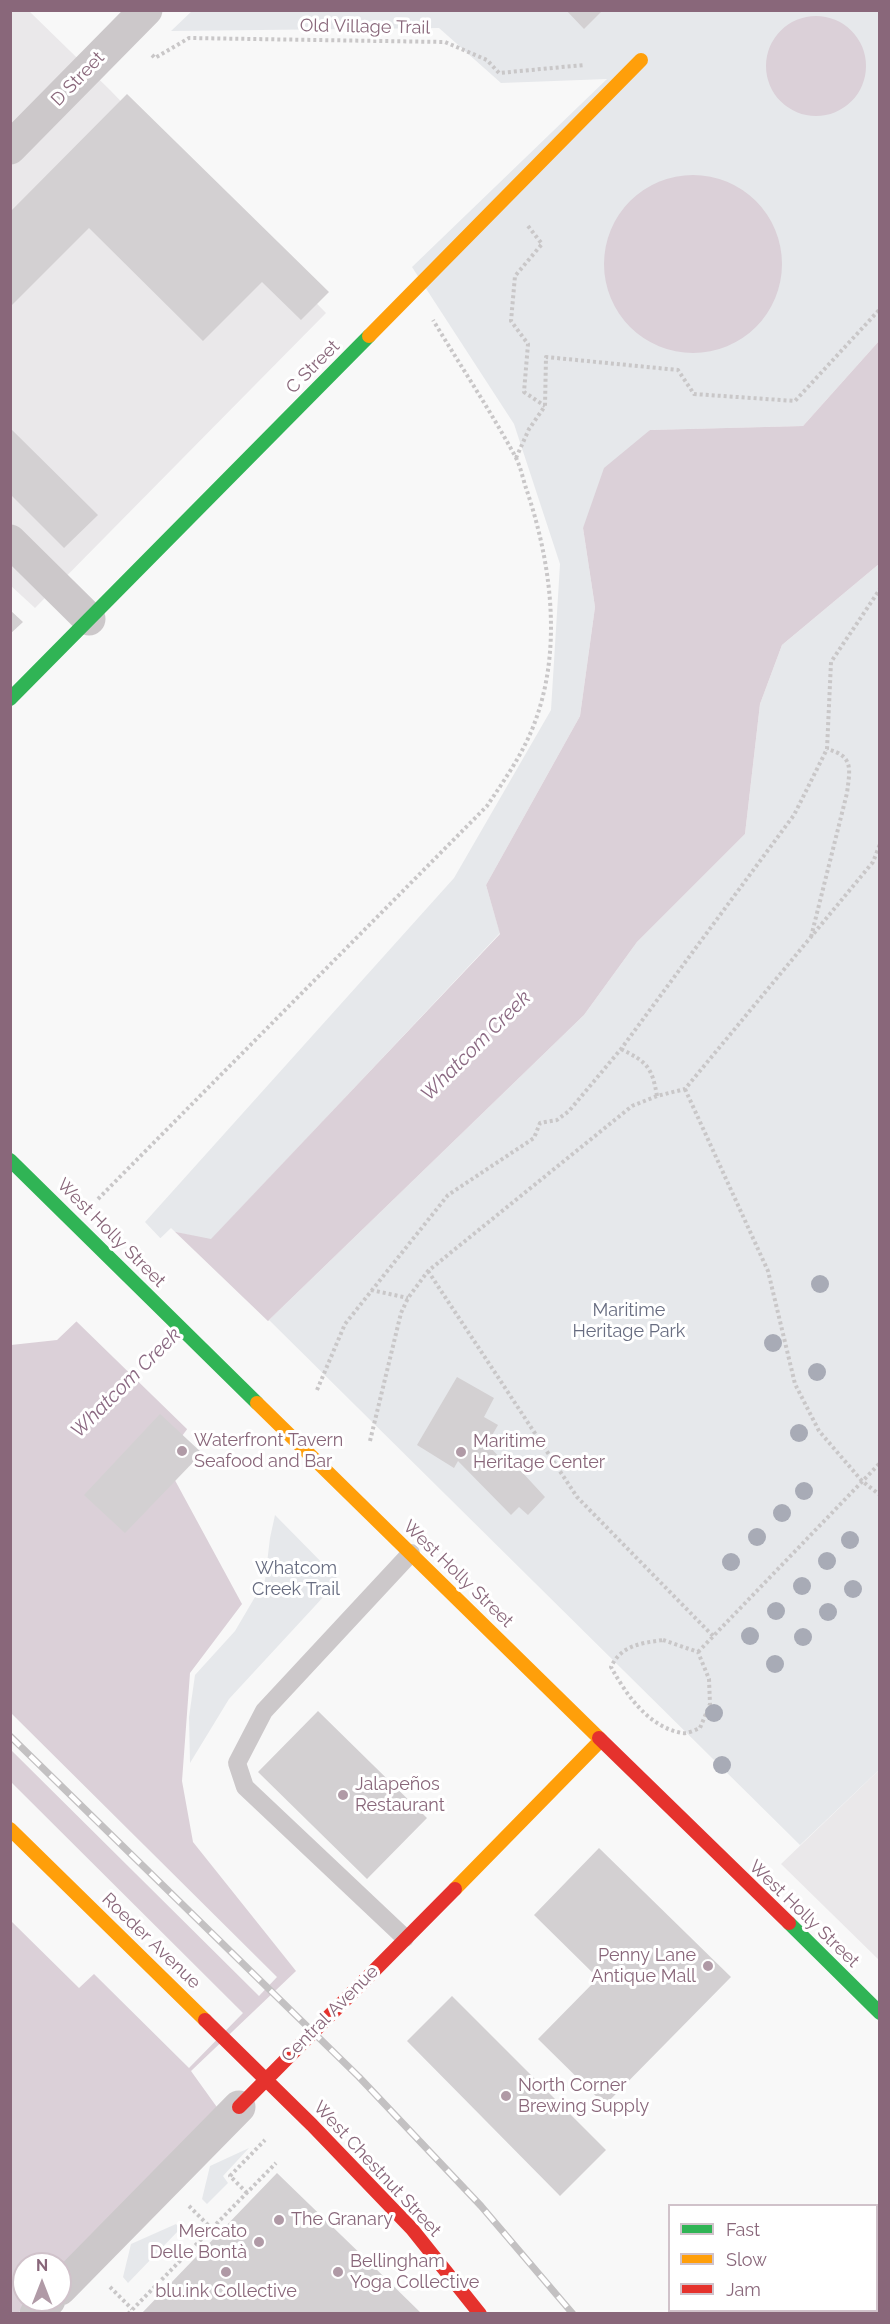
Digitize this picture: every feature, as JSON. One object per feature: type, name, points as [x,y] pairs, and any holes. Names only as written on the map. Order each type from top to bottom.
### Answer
[{"type":"main road","name":"C Street","points":[[10,699],[641,60]]},
{"type":"main road","name":"West Holly Street","points":[[10,1160],[879,2013]]},
{"type":"main road","name":"Central Avenue","points":[[239,2107],[601,1740]]},
{"type":"main road","name":"Roeder Avenue","points":[[10,1829],[267,2079]]},
{"type":"main road","name":"West Chestnut Street","points":[[267,2079],[412,2229],[480,2313]]},
{"type":"street","name":"D Street","points":[[10,148],[136,20]]},
{"type":"street","points":[[10,541],[89,619]]},
{"type":"street","name":"Central Avenue","points":[[72,2277],[239,2107]]},
{"type":"lane","points":[[405,1938],[245,1787],[237,1762],[264,1711],[411,1553]]},
{"type":"path","name":"Old Village Trail","points":[[136,20],[155,58],[189,38],[445,42],[487,60],[499,73],[641,60]]},
{"type":"path","points":[[503,201],[526,223],[542,244],[514,276],[511,321],[528,344],[524,392],[545,406]]},
{"type":"path","points":[[78,1227],[487,806],[517,761],[536,719],[545,682],[551,634],[549,590],[540,528],[516,459],[414,290]]},
{"type":"path","points":[[516,459],[529,429],[545,406],[546,357],[678,370],[694,394],[795,401],[879,309]]},
{"type":"path","points":[[317,1390],[345,1324],[448,1196],[534,1138],[540,1123],[557,1120],[569,1112],[621,1049],[794,814],[826,748],[831,662],[879,589]]},
{"type":"path","points":[[810,938],[848,793],[850,773],[848,761],[840,752],[826,748]]},
{"type":"path","points":[[370,1441],[400,1313],[428,1271],[632,1106],[657,1096],[685,1089],[873,862],[879,844]]},
{"type":"path","points":[[621,1049],[643,1060],[653,1074],[657,1096]]},
{"type":"path","points":[[685,1089],[768,1271],[795,1384],[819,1431],[862,1481],[879,1496]]},
{"type":"path","points":[[428,1271],[578,1497],[713,1636]]},
{"type":"path","points":[[371,1290],[408,1298]]},
{"type":"path","points":[[698,1652],[879,1463]]},
{"type":"path","points":[[663,1640],[698,1652],[709,1679],[710,1704],[700,1728],[683,1733],[654,1721],[626,1694],[611,1667],[616,1657],[636,1644],[663,1640]]},
{"type":"path","points":[[247,2193],[230,2176],[265,2140]]},
{"type":"path","points":[[112,2290],[130,2312],[276,2163]]},
{"type":"path","points":[[191,2208],[212,2229]]},
{"type":"shaded area","points":[[10,11],[29,11],[110,90],[326,313],[35,608],[10,585]]},
{"type":"shaded area","points":[[879,1770],[879,1960],[781,1864]]},
{"type":"green space","points":[[193,10],[879,11],[879,341],[803,426],[650,430],[583,528],[595,607],[580,716],[486,885],[500,933],[211,1240],[171,1231],[162,1240],[145,1222],[454,878],[551,710],[560,564],[514,424],[412,267],[607,79],[501,83],[439,28],[171,31]]},
{"type":"green space","name":"Maritime Heritage Park","points":[[879,564],[879,1770],[800,1845],[269,1320],[584,1015],[637,942],[745,834],[760,704],[782,645]]},
{"type":"green space","name":"Whatcom Creek Trail","points":[[275,1515],[339,1580],[229,1699],[190,1763],[189,1717],[195,1675],[235,1631],[265,1580]]},
{"type":"green space","points":[[249,2148],[223,2176],[228,2183],[207,2204],[202,2199],[210,2166]]},
{"type":"green space","points":[[176,2224],[180,2229],[128,2283],[123,2277],[131,2244]]},
{"type":"water","points":[[816,16],[835,20],[851,31],[862,47],[866,66],[862,85],[851,101],[835,112],[816,116],[797,112],[781,101],[770,85],[766,66],[770,47],[781,31],[797,20]]},
{"type":"water","points":[[693,175],[727,182],[743,190],[756,201],[767,214],[775,230],[782,264],[775,298],[767,314],[756,327],[743,338],[727,346],[693,353],[659,346],[643,338],[630,327],[619,314],[611,298],[604,264],[611,230],[619,214],[630,201],[643,190],[659,182]]},
{"type":"water","name":"Whatcom Creek","points":[[879,341],[879,564],[782,645],[760,704],[745,834],[637,942],[584,1015],[269,1320],[164,1460],[242,1604],[190,1673],[182,1781],[193,1842],[296,1971],[191,2071],[219,2110],[72,2259],[72,2252],[12,2252],[12,2312],[19,2312],[11,2314],[11,1345],[57,1340],[171,1231],[211,1239],[500,934],[486,885],[580,716],[595,607],[583,528],[604,468],[650,430],[803,426]]},
{"type":"pier","points":[[171,1228],[270,1323],[189,1431],[75,1320]]},
{"type":"pier","points":[[11,1713],[277,1977],[259,1996],[11,1750]]},
{"type":"pier","points":[[11,1782],[243,2013],[189,2068],[94,1974],[79,1988],[10,1920]]},
{"type":"building","points":[[566,10],[603,10],[584,29]]},
{"type":"building","points":[[127,94],[329,292],[301,320],[262,282],[203,341],[89,228],[10,307],[10,212]]},
{"type":"building","points":[[10,428],[98,515],[64,548],[10,494]]},
{"type":"building","points":[[10,610],[23,622],[10,634]]},
{"type":"building","name":"Maritime Heritage Center","points":[[457,1377],[494,1398],[484,1417],[498,1425],[487,1444],[504,1462],[509,1458],[545,1497],[528,1515],[519,1507],[511,1515],[458,1461],[454,1468],[417,1445]]},
{"type":"building","points":[[160,1414],[202,1453],[125,1533],[84,1495]]},
{"type":"building","name":"Jalapeños Restaurant","points":[[318,1711],[427,1818],[367,1879],[258,1772]]},
{"type":"building","points":[[599,1848],[731,1977],[605,2105],[538,2039],[598,1978],[534,1915]]},
{"type":"building","name":"North Corner Brewing Supply","points":[[452,1996],[606,2150],[560,2196],[407,2041]]},
{"type":"building","name":"The Granary","points":[[277,2173],[373,2266],[422,2314],[141,2314]]},
{"type":"railway","points":[[10,1736],[359,2077],[481,2206],[573,2314]]},
{"type":"traffic: fast","points":[[10,699],[369,336]]},
{"type":"traffic: fast","points":[[10,1160],[257,1403]]},
{"type":"traffic: fast","points":[[789,1923],[880,2013]]},
{"type":"traffic: slow","points":[[369,336],[641,60]]},
{"type":"traffic: slow","points":[[257,1403],[599,1738]]},
{"type":"traffic: slow","points":[[455,1889],[601,1740]]},
{"type":"traffic: slow","points":[[10,1829],[205,2020]]},
{"type":"traffic: jam","points":[[599,1738],[789,1923]]},
{"type":"traffic: jam","points":[[239,2107],[455,1889]]},
{"type":"traffic: jam","points":[[205,2020],[312,2125],[412,2229],[480,2314]]},
{"type":"place","name":"Waterfront Tavern Seafood and Bar","points":[[182,1451]]},
{"type":"place","name":"Maritime Heritage Center","points":[[461,1452]]},
{"type":"place","name":"Jalapeños Restaurant","points":[[343,1795]]},
{"type":"place","name":"Penny Lane Antique Mall","points":[[708,1966]]},
{"type":"place","name":"North Corner Brewing Supply","points":[[506,2096]]},
{"type":"place","name":"The Granary","points":[[279,2220]]},
{"type":"place","name":"Mercato Delle Bontà","points":[[259,2242]]},
{"type":"place","name":"blu.ink Collective","points":[[226,2272]]},
{"type":"place","name":"Bellingham Yoga Collective","points":[[338,2272]]}]
